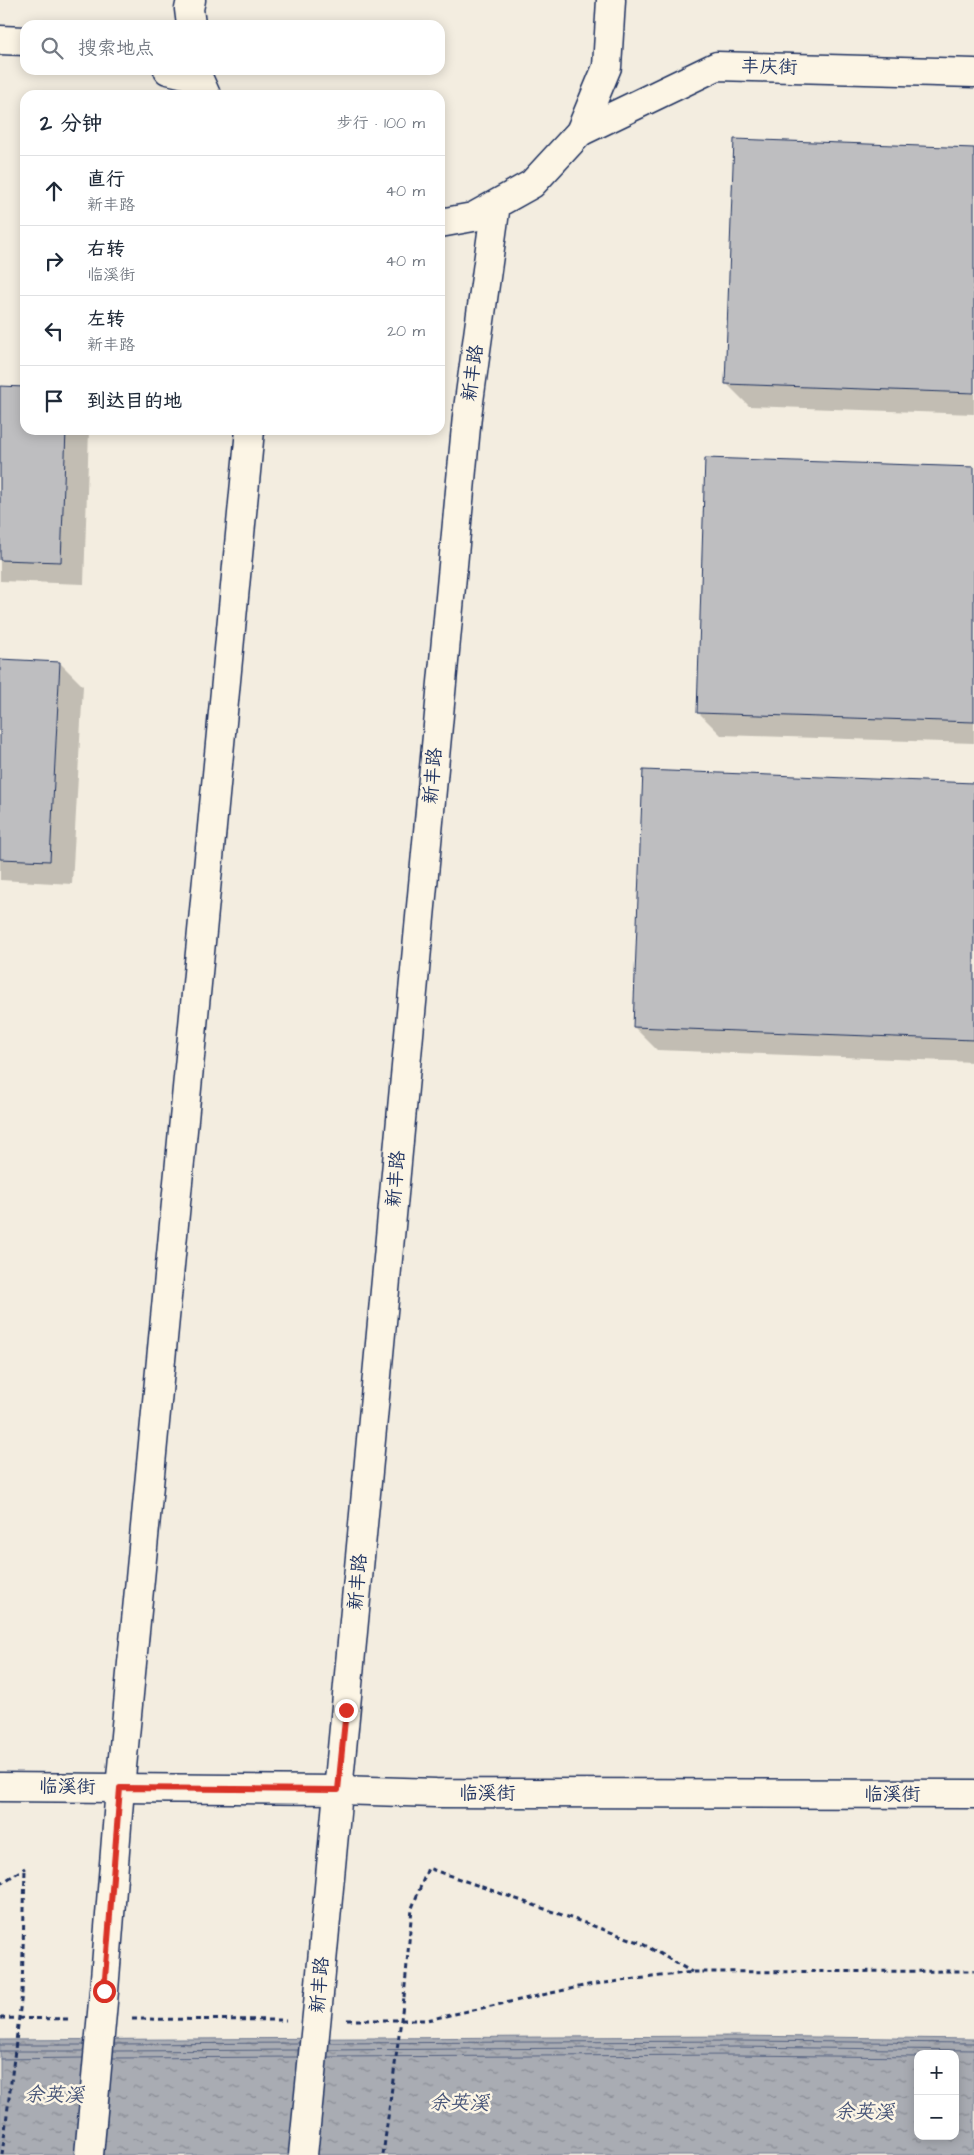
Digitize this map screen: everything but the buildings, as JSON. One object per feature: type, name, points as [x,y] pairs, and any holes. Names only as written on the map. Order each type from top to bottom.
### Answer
[{"type":"main road","points":[[190,20],[189,9],[191,0]]},
{"type":"main road","points":[[445,222],[473,217],[532,184],[580,132],[607,67],[611,0]]},
{"type":"main road","points":[[0,40],[20,41]]},
{"type":"main road","name":"丰庆街","points":[[580,132],[717,66],[974,74]]},
{"type":"main road","points":[[183,75],[200,81]]},
{"type":"main road","name":"新丰路","points":[[303,2155],[320,1994],[467,416],[496,204]]},
{"type":"main road","points":[[89,2155],[120,1788],[250,435]]},
{"type":"main road","name":"临溪街","points":[[0,1787],[338,1790],[436,1793],[974,1794]]},
{"type":"path","points":[[0,1884],[24,1868],[22,1993],[2,2155]]},
{"type":"path","points":[[383,2155],[404,1996],[412,1908],[428,1868],[639,1942],[693,1972]]},
{"type":"path","points":[[338,2020],[427,2020],[588,1984],[693,1972],[974,1971]]},
{"type":"path","points":[[0,2018],[80,2019]]},
{"type":"path","points":[[129,2019],[288,2020]]},
{"type":"water","name":"余英溪","points":[[737,2036],[974,2039],[974,2155],[0,2155],[0,2040]]},
{"type":"route","points":[[104,1991],[120,1788],[338,1790],[346,1710]]}]
